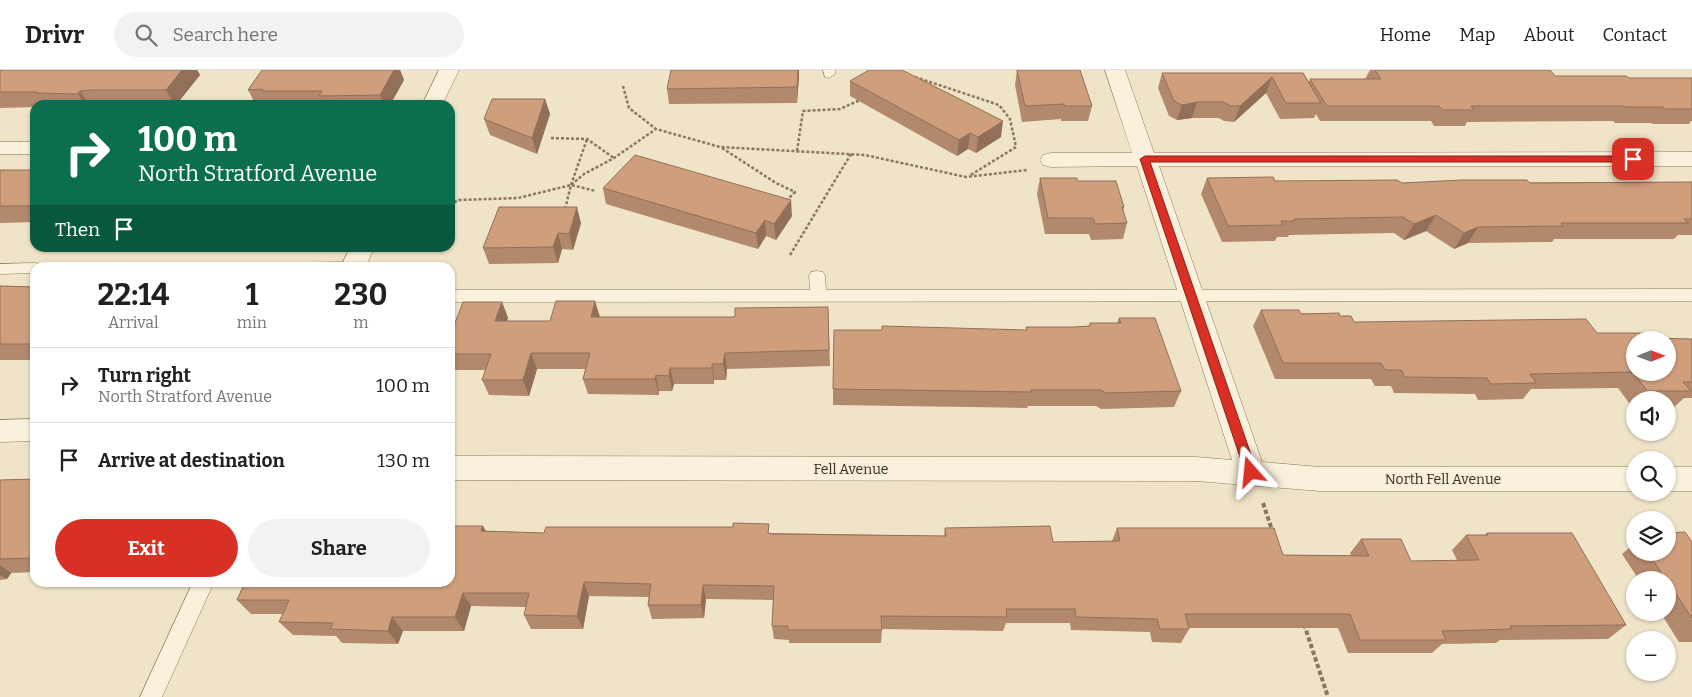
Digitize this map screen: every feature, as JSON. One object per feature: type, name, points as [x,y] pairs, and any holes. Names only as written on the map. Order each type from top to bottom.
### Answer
[{"type":"street","points":[[435,100],[450,70]]},
{"type":"street","points":[[1115,70],[1251,472]]},
{"type":"street","points":[[0,148],[30,148]]},
{"type":"street","points":[[1051,160],[1692,159]]},
{"type":"street","points":[[0,431],[30,430]]},
{"type":"street","name":"Fell Avenue","points":[[455,468],[1186,469],[1251,472]]},
{"type":"street","name":"North Fell Avenue","points":[[1251,472],[1320,479],[1626,479]]},
{"type":"street","points":[[1676,479],[1692,479]]},
{"type":"lane","points":[[0,268],[30,268]]},
{"type":"lane","points":[[817,276],[818,296]]},
{"type":"lane","points":[[455,296],[604,289],[818,296],[1692,295]]},
{"type":"lane","points":[[151,697],[202,587]]},
{"type":"path","points":[[911,75],[998,105],[1010,119],[1016,147],[966,178]]},
{"type":"path","points":[[623,86],[629,108],[656,129],[720,147],[866,156],[966,178],[1028,170],[1051,160]]},
{"type":"path","points":[[797,151],[802,111],[840,109],[860,100]]},
{"type":"path","points":[[455,202],[458,200],[518,198],[571,185],[584,174],[614,158],[656,129]]},
{"type":"path","points":[[551,138],[587,139],[614,158]]},
{"type":"path","points":[[564,210],[587,139]]},
{"type":"path","points":[[720,147],[776,183],[795,192],[784,204]]},
{"type":"path","points":[[790,256],[850,154]]},
{"type":"path","points":[[571,185],[596,191]]},
{"type":"path","points":[[1262,500],[1275,538]]},
{"type":"path","points":[[1302,619],[1328,697]]},
{"type":"building","points":[[0,70],[182,70],[166,90],[91,90],[80,91],[78,94],[0,92]]},
{"type":"building","points":[[262,70],[394,70],[380,95],[319,96],[322,91],[248,90]]},
{"type":"building","points":[[671,70],[798,70],[797,87],[667,89]]},
{"type":"building","points":[[869,70],[902,70],[1003,121],[978,137],[970,133],[959,140],[850,81]]},
{"type":"building","points":[[1017,70],[1080,70],[1092,106],[1064,106],[1064,104],[1025,106]]},
{"type":"building","points":[[1375,70],[1550,70],[1555,76],[1692,78],[1692,109],[1624,106],[1471,106],[1474,110],[1443,110],[1439,106],[1327,106],[1310,79],[1381,79]]},
{"type":"building","points":[[1162,73],[1303,73],[1321,103],[1286,103],[1272,77],[1240,106],[1230,106],[1224,102],[1197,102],[1182,105],[1174,101]]},
{"type":"building","points":[[492,99],[545,99],[532,138],[484,119]]},
{"type":"building","points":[[635,155],[791,200],[774,224],[765,220],[756,233],[603,188]]},
{"type":"building","points":[[0,170],[30,170],[30,206],[0,206]]},
{"type":"building","points":[[1273,177],[1275,181],[1397,180],[1402,183],[1462,180],[1527,180],[1530,183],[1692,182],[1692,219],[1684,219],[1688,223],[1561,223],[1563,226],[1478,227],[1464,233],[1436,215],[1414,224],[1403,217],[1294,219],[1295,221],[1281,221],[1283,225],[1228,226],[1207,178]]},
{"type":"building","points":[[1040,178],[1116,181],[1127,223],[1095,224],[1093,218],[1048,218]]},
{"type":"building","points":[[499,207],[577,207],[569,234],[558,233],[553,247],[483,248]]},
{"type":"building","points":[[0,286],[30,287],[30,344],[0,344]]},
{"type":"building","points":[[556,301],[595,301],[591,317],[735,317],[735,308],[828,307],[829,350],[725,353],[723,364],[712,364],[712,368],[670,368],[669,376],[656,375],[655,379],[583,379],[590,353],[531,353],[523,380],[482,380],[491,354],[455,354],[455,323],[463,302],[502,302],[495,321],[550,321]]},
{"type":"building","points":[[1261,310],[1299,310],[1301,314],[1339,313],[1340,316],[1351,316],[1354,322],[1586,319],[1597,333],[1626,333],[1626,372],[1530,374],[1536,383],[1491,384],[1487,378],[1405,377],[1401,370],[1385,370],[1381,363],[1283,363]]},
{"type":"building","points":[[1119,318],[1155,318],[1181,391],[1106,393],[1101,390],[1031,390],[1031,392],[833,389],[834,330],[882,330],[882,326],[1027,330],[1026,327],[1074,327],[1090,326],[1090,323],[1121,323]]},
{"type":"building","points":[[1676,339],[1692,339],[1692,382],[1683,382],[1691,391],[1647,391],[1640,381],[1676,381]]},
{"type":"building","points":[[30,479],[30,558],[0,559],[0,480]]},
{"type":"building","points":[[733,523],[769,524],[768,533],[773,534],[946,536],[945,528],[1050,526],[1053,542],[1120,541],[1117,528],[1274,528],[1283,555],[1369,556],[1361,539],[1401,539],[1411,561],[1479,560],[1466,535],[1488,535],[1487,533],[1572,533],[1626,625],[1510,626],[1512,629],[1442,631],[1446,640],[1360,640],[1350,614],[1185,614],[1189,629],[1160,629],[1157,619],[1076,617],[1075,609],[1006,609],[1007,617],[881,616],[882,630],[788,630],[788,626],[772,626],[774,586],[703,585],[701,605],[648,605],[651,584],[584,582],[577,616],[524,615],[529,593],[463,593],[455,617],[392,617],[388,631],[330,629],[333,623],[279,622],[289,600],[237,600],[243,587],[455,587],[455,526],[483,526],[481,531],[544,533],[546,527],[733,527]]},
{"type":"building","points":[[1685,532],[1692,542],[1692,618],[1676,594],[1676,571],[1660,571],[1654,561],[1676,561],[1676,533]]},
{"type":"route","points":[[1251,472],[1145,159],[1633,159]]}]
